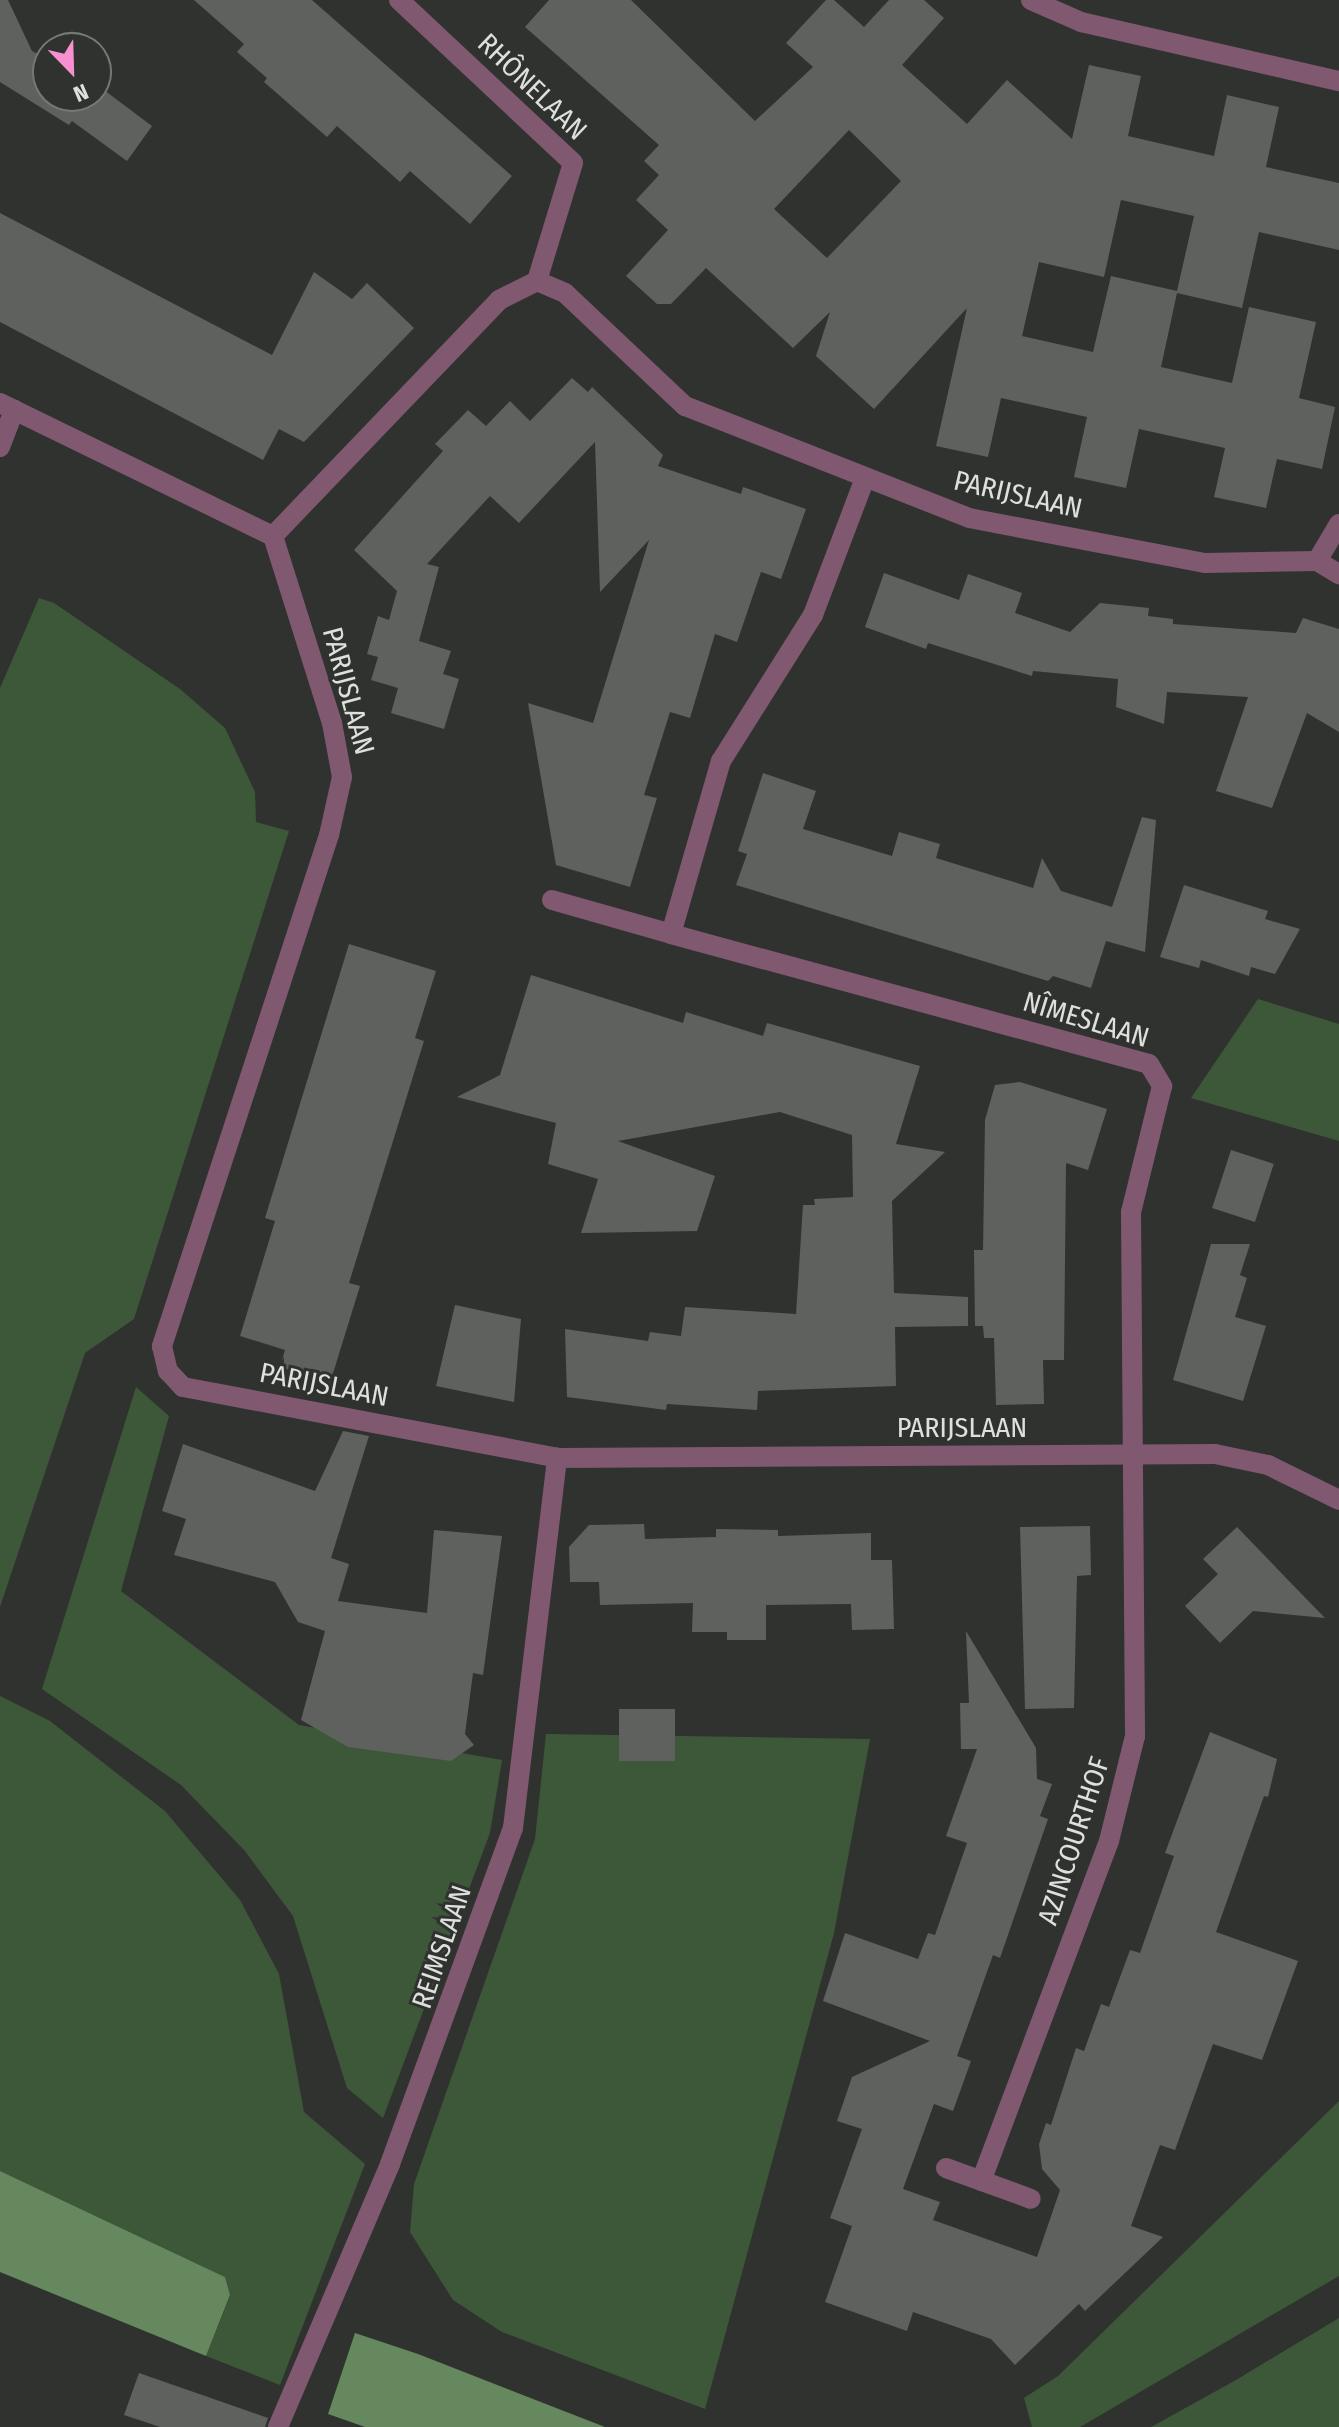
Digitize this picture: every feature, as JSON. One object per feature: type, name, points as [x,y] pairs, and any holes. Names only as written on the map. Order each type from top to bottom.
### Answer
[{"type":"street","name":"RHÔNELAAN","points":[[399,0],[573,163],[537,281]]},
{"type":"street","points":[[1031,0],[1081,22],[1339,81]]},
{"type":"street","name":"PARIJSLAAN","points":[[537,281],[565,293],[685,406],[969,518],[1205,563],[1317,561]]},
{"type":"street","points":[[0,447],[7,406],[273,536],[499,300],[537,281]]},
{"type":"street","points":[[671,934],[721,761],[813,615],[865,478]]},
{"type":"street","points":[[1339,524],[1317,561],[1339,574]]},
{"type":"street","name":"PARIJSLAAN","points":[[273,536],[332,723],[342,777],[329,835],[162,1346],[168,1371],[183,1387],[557,1458],[1215,1454],[1268,1465],[1339,1500]]},
{"type":"street","name":"NÎMESLAAN","points":[[552,900],[1149,1064],[1162,1086],[1131,1212],[1136,1455]]},
{"type":"street","name":"AZINCOURTHOF","points":[[981,2181],[1109,1841],[1135,1736],[1136,1455]]},
{"type":"street","name":"REIMSLAAN","points":[[278,2427],[390,2164],[513,1828],[557,1458]]},
{"type":"street","points":[[946,2168],[1031,2199]]},
{"type":"shaded area","points":[[39,598],[54,603],[180,689],[225,728],[255,792],[256,822],[289,831],[134,1319],[85,1353],[0,1607],[0,688]]},
{"type":"shaded area","points":[[1258,999],[1339,1024],[1339,1141],[1191,1098]]},
{"type":"shaded area","points":[[136,1387],[169,1416],[121,1591],[299,1725],[502,1760],[490,1833],[383,2118],[347,2088],[293,1916],[245,1851],[181,1785],[42,1689]]},
{"type":"shaded area","points":[[0,1696],[50,1721],[165,1811],[240,1900],[279,1974],[304,2112],[365,2164],[280,2385],[206,2356],[230,2296],[225,2277],[0,2171]]},
{"type":"shaded area","points":[[546,1734],[870,1739],[834,1933],[705,2409],[502,2332],[453,2300],[410,2232],[414,2184],[535,1839]]},
{"type":"shaded area","points":[[1339,2101],[1339,2276],[1080,2427],[1032,2427],[1024,2398],[1058,2376]]},
{"type":"shaded area","points":[[0,2171],[225,2277],[230,2295],[206,2356],[0,2272]]},
{"type":"shaded area","points":[[1339,2318],[1339,2427],[1151,2427],[1236,2380]]},
{"type":"shaded area","points":[[355,2333],[418,2354],[605,2427],[365,2427],[328,2414]]},
{"type":"building","points":[[0,0],[8,0],[32,51],[32,102],[0,82]]},
{"type":"building","points":[[194,0],[312,0],[512,176],[470,224],[410,171],[400,182],[337,126],[327,137],[264,82],[267,78],[237,52],[244,44]]},
{"type":"building","points":[[549,0],[631,0],[755,121],[813,67],[786,43],[826,0],[834,0],[864,27],[889,0],[924,0],[944,18],[902,65],[967,124],[1007,80],[1072,139],[1089,65],[1141,76],[1128,136],[1214,156],[1227,95],[1279,107],[1266,167],[1339,183],[1339,250],[1259,232],[1242,308],[1177,293],[1161,367],[1232,383],[1249,307],[1316,322],[1299,398],[1335,407],[1322,469],[1277,459],[1266,508],[1214,497],[1225,448],[1139,429],[1126,488],[1074,477],[1087,417],[1001,398],[988,457],[936,446],[967,308],[874,409],[816,356],[830,312],[793,348],[706,268],[671,304],[657,304],[626,276],[668,230],[636,200],[659,175],[644,161],[659,145],[525,27]],"holes":[[[849,130],[901,181],[827,258],[774,209]],[[1121,200],[1194,216],[1177,291],[1111,276],[1093,352],[1022,336],[1039,262],[1104,277]]]},
{"type":"building","points":[[112,96],[152,126],[127,161],[72,121],[69,125],[48,112],[112,112]]},
{"type":"building","points":[[0,213],[272,355],[314,272],[352,299],[367,283],[414,328],[304,442],[279,429],[263,460],[0,322]]},
{"type":"building","points":[[572,378],[588,392],[592,387],[663,455],[658,466],[741,494],[743,487],[806,509],[781,579],[761,572],[737,642],[715,634],[690,718],[670,712],[644,795],[657,798],[630,887],[556,865],[528,703],[593,723],[649,540],[600,592],[595,442],[519,523],[490,496],[427,564],[439,567],[419,641],[451,651],[443,674],[459,679],[444,729],[391,713],[398,688],[371,680],[378,657],[367,654],[378,616],[389,620],[397,591],[354,550],[443,451],[435,444],[468,410],[486,426],[510,401],[530,421]]},
{"type":"building","points":[[884,573],[959,600],[968,574],[1022,593],[1015,613],[1070,632],[1100,603],[1149,608],[1148,616],[1173,619],[1173,624],[1296,633],[1303,618],[1339,629],[1339,732],[1307,713],[1272,808],[1216,791],[1248,697],[1167,692],[1164,724],[1116,707],[1118,679],[1033,671],[1032,676],[928,643],[926,649],[865,627]]},
{"type":"building","points":[[763,773],[816,791],[803,829],[892,856],[899,832],[940,844],[936,858],[1033,888],[1042,858],[1061,891],[1112,907],[1142,817],[1156,820],[1145,952],[1106,941],[1091,988],[1053,976],[1048,981],[736,885],[747,854],[738,851]]},
{"type":"building","points":[[1184,885],[1268,911],[1265,919],[1300,929],[1275,974],[1251,967],[1249,976],[1201,960],[1199,968],[1160,957]]},
{"type":"building","points":[[349,944],[436,971],[415,1038],[424,1041],[349,1283],[360,1286],[330,1383],[280,1367],[285,1350],[240,1336],[275,1221],[265,1218]]},
{"type":"building","points":[[531,975],[683,1023],[686,1012],[763,1036],[767,1023],[920,1066],[896,1144],[945,1152],[892,1201],[894,1293],[968,1297],[968,1326],[895,1327],[896,1386],[758,1391],[757,1410],[667,1404],[666,1410],[567,1397],[565,1329],[648,1341],[650,1332],[681,1336],[685,1307],[796,1314],[803,1205],[815,1205],[814,1199],[853,1197],[852,1135],[780,1112],[618,1141],[715,1176],[697,1231],[581,1233],[598,1179],[548,1164],[556,1123],[457,1097],[500,1075]]},
{"type":"building","points":[[1020,1082],[1107,1109],[1088,1170],[1066,1163],[1064,1360],[1043,1360],[1044,1404],[996,1405],[994,1338],[984,1338],[983,1326],[975,1326],[974,1250],[983,1250],[985,1120],[995,1085]]},
{"type":"building","points":[[1231,1150],[1274,1164],[1255,1222],[1212,1208]]},
{"type":"building","points":[[1211,1244],[1250,1244],[1240,1275],[1247,1278],[1235,1317],[1266,1326],[1243,1401],[1173,1380]]},
{"type":"building","points":[[455,1305],[521,1319],[514,1402],[436,1386]]},
{"type":"building","points":[[343,1431],[369,1436],[331,1558],[349,1564],[338,1601],[427,1613],[434,1530],[502,1536],[483,1675],[473,1673],[465,1734],[474,1745],[451,1761],[348,1747],[301,1720],[325,1631],[298,1622],[275,1582],[174,1555],[186,1519],[162,1511],[183,1444],[315,1491]]},
{"type":"building","points":[[644,1524],[645,1539],[716,1537],[716,1529],[778,1530],[778,1536],[871,1533],[871,1560],[892,1560],[894,1629],[852,1630],[851,1604],[766,1605],[766,1640],[727,1640],[727,1632],[692,1632],[693,1603],[600,1605],[599,1582],[570,1582],[569,1547],[589,1525]]},
{"type":"building","points":[[1090,1526],[1091,1575],[1077,1576],[1074,1708],[1025,1709],[1020,1527]]},
{"type":"building","points":[[1237,1527],[1325,1618],[1253,1611],[1220,1643],[1185,1606],[1218,1574],[1203,1559]]},
{"type":"building","points":[[966,1631],[1036,1748],[1037,1779],[1052,1784],[1040,1816],[1048,1819],[1000,1958],[993,1955],[957,2056],[971,2061],[953,2111],[934,2104],[903,2189],[940,2202],[933,2220],[1037,2257],[1060,2190],[1042,2169],[1039,2144],[1046,2123],[1051,2125],[1076,2048],[1084,2051],[1101,2004],[1109,2007],[1130,1950],[1140,1953],[1174,1856],[1165,1853],[1210,1732],[1277,1759],[1268,1797],[1264,1796],[1216,1932],[1298,1961],[1262,2060],[1213,2044],[1175,2150],[1160,2145],[1131,2226],[1163,2237],[1085,2311],[1079,2304],[1015,2365],[991,2339],[913,2312],[907,2331],[825,2302],[852,2226],[830,2218],[862,2129],[837,2121],[852,2077],[930,2041],[823,2001],[845,1933],[918,1959],[928,1933],[935,1935],[967,1843],[946,1836],[977,1749],[961,1749],[960,1703],[969,1703]]},
{"type":"building","points":[[619,1709],[675,1709],[675,1761],[619,1761]]},
{"type":"building","points":[[139,2373],[268,2418],[265,2427],[160,2427],[124,2415]]}]
